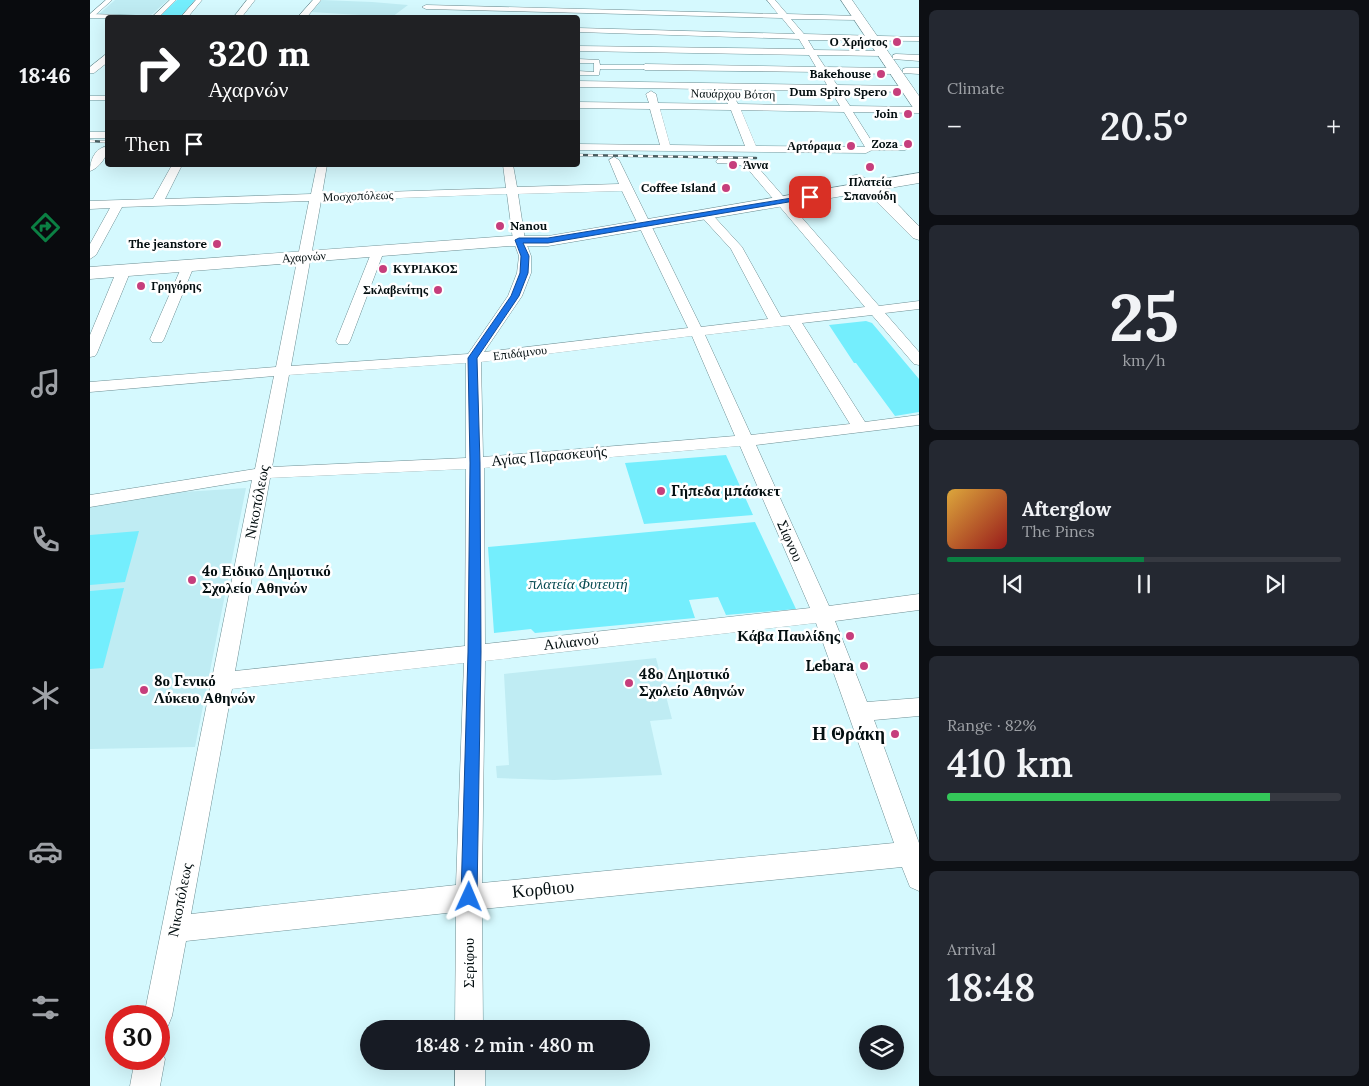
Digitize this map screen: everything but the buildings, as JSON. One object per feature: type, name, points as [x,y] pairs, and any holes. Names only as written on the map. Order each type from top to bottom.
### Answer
[{"type":"main road","points":[[846,0],[858,18],[904,68],[919,108]]},
{"type":"main road","points":[[854,0],[877,39],[882,53],[904,68]]},
{"type":"main road","name":"Αχαρνών","points":[[863,183],[919,169]]},
{"type":"main road","name":"Αχαρνών","points":[[90,273],[519,240],[548,241],[642,220],[863,183],[919,178]]},
{"type":"main road","name":"Αχαρνών","points":[[642,220],[705,214],[779,197]]},
{"type":"street","points":[[90,16],[108,0]]},
{"type":"street","points":[[156,15],[173,0]]},
{"type":"street","points":[[186,15],[199,0]]},
{"type":"street","points":[[239,15],[251,0]]},
{"type":"street","points":[[304,15],[317,0]]},
{"type":"street","points":[[549,14],[555,0]]},
{"type":"street","points":[[634,0],[648,85],[666,148]]},
{"type":"street","points":[[771,0],[802,37],[871,148]]},
{"type":"street","points":[[426,6],[549,14],[635,12],[802,37],[919,39]]},
{"type":"street","points":[[90,16],[105,16]]},
{"type":"street","points":[[580,30],[638,32],[702,21],[784,16],[858,18]]},
{"type":"street","points":[[702,21],[718,68],[752,149]]},
{"type":"street","points":[[580,49],[882,53]]},
{"type":"street","points":[[597,67],[822,70],[904,68],[919,58]]},
{"type":"street","points":[[91,71],[105,59]]},
{"type":"street","points":[[580,61],[597,61],[597,74],[580,73]]},
{"type":"street","points":[[91,71],[105,72]]},
{"type":"street","points":[[580,84],[913,89]]},
{"type":"street","points":[[90,98],[105,98]]},
{"type":"street","name":"Ναυάρχου Βότση","points":[[580,105],[919,108]]},
{"type":"street","points":[[90,135],[105,136]]},
{"type":"street","points":[[580,147],[866,150],[871,148],[905,148]]},
{"type":"street","points":[[90,149],[105,150]]},
{"type":"street","points":[[90,168],[105,151]]},
{"type":"street","name":"Σίφνου","points":[[614,160],[697,332],[823,615],[915,866]]},
{"type":"street","points":[[710,161],[747,162],[919,361]]},
{"type":"street","points":[[157,203],[176,167]]},
{"type":"street","name":"Νικοπόλεως","points":[[160,1005],[322,167]]},
{"type":"street","points":[[473,358],[515,296],[524,273],[525,256],[519,240],[508,167]]},
{"type":"street","points":[[863,183],[919,234]]},
{"type":"street","name":"Μοσχοπόλεως","points":[[90,205],[626,187]]},
{"type":"street","points":[[90,255],[118,204]]},
{"type":"street","points":[[705,214],[736,246],[777,322]]},
{"type":"street","points":[[343,341],[378,251]]},
{"type":"street","points":[[157,339],[188,266]]},
{"type":"street","points":[[90,352],[124,270]]},
{"type":"street","name":"Επιδάμνου","points":[[90,386],[473,358],[919,305]]},
{"type":"street","points":[[793,320],[861,428]]},
{"type":"street","name":"Σερίφου","points":[[470,1020],[469,897],[475,652],[473,358]]},
{"type":"street","name":"Αγίας Παρασκευής","points":[[90,501],[263,473],[475,463],[746,440],[919,420]]},
{"type":"street","name":"Αιλιανού","points":[[223,681],[823,615],[919,602]]},
{"type":"street","points":[[860,712],[919,707]]},
{"type":"street","name":"Κορθιου","points":[[175,929],[469,897],[915,866]]},
{"type":"street","points":[[145,1086],[148,1070]]},
{"type":"street","points":[[470,1070],[470,1086]]},
{"type":"shaded area","points":[[115,0],[168,0],[151,15],[98,15]]},
{"type":"shaded area","points":[[322,0],[408,5],[395,15],[311,12]]},
{"type":"shaded area","points":[[246,488],[195,747],[90,749],[90,507],[167,493]]},
{"type":"shaded area","points":[[656,658],[672,719],[650,721],[662,775],[554,780],[497,778],[496,766],[509,765],[504,674]]},
{"type":"green space","points":[[177,0],[195,0],[182,15],[160,15]]},
{"type":"green space","points":[[866,321],[872,323],[919,379],[919,412],[895,416],[856,363],[854,363],[829,325]]},
{"type":"green space","points":[[726,455],[753,515],[644,524],[625,463]]},
{"type":"green space","name":"πλατεία Φυτευτή","points":[[755,522],[796,609],[726,615],[718,597],[689,600],[695,618],[535,633],[531,629],[494,633],[488,547]]},
{"type":"green space","points":[[139,531],[125,582],[90,585],[90,535]]},
{"type":"green space","points":[[124,588],[103,668],[90,669],[90,591]]},
{"type":"railway","points":[[90,141],[105,142]]},
{"type":"railway","points":[[580,155],[756,158]]},
{"type":"place","name":"Ο Χρήστος","points":[[897,42]]},
{"type":"place","name":"Bakehouse","points":[[881,74]]},
{"type":"place","name":"Dum Spiro Spero","points":[[897,92]]},
{"type":"place","name":"Join","points":[[908,114]]},
{"type":"place","name":"Zoza","points":[[908,144]]},
{"type":"place","name":"Αρτόραμα","points":[[851,146]]},
{"type":"place","name":"Άννα","points":[[733,165]]},
{"type":"place","name":"Πλατεία Σπανούδη","points":[[870,167]]},
{"type":"place","name":"Coffee Island","points":[[726,188]]},
{"type":"place","name":"Nanou","points":[[500,226]]},
{"type":"place","name":"The jeanstore","points":[[217,244]]},
{"type":"place","name":"ΚΥΡΙΑΚΟΣ","points":[[383,269]]},
{"type":"place","name":"Γρηγόρης","points":[[141,286]]},
{"type":"place","name":"Σκλαβενίτης","points":[[438,290]]},
{"type":"place","name":"Γήπεδα μπάσκετ","points":[[661,491]]},
{"type":"place","name":"4ο Ειδικό Δημοτικό Σχολείο Αθηνών","points":[[192,580]]},
{"type":"place","name":"Κάβα Παυλίδης","points":[[850,636]]},
{"type":"place","name":"Lebara","points":[[864,666]]},
{"type":"place","name":"48ο Δημοτικό Σχολείο Αθηνών","points":[[629,683]]},
{"type":"place","name":"8ο Γενικό Λύκειο Αθηνών","points":[[144,690]]},
{"type":"place","name":"Η Θράκη","points":[[895,734]]},
{"type":"route","points":[[469,897],[475,652],[473,358],[515,296],[524,273],[525,256],[519,240],[548,241],[810,197]]}]
